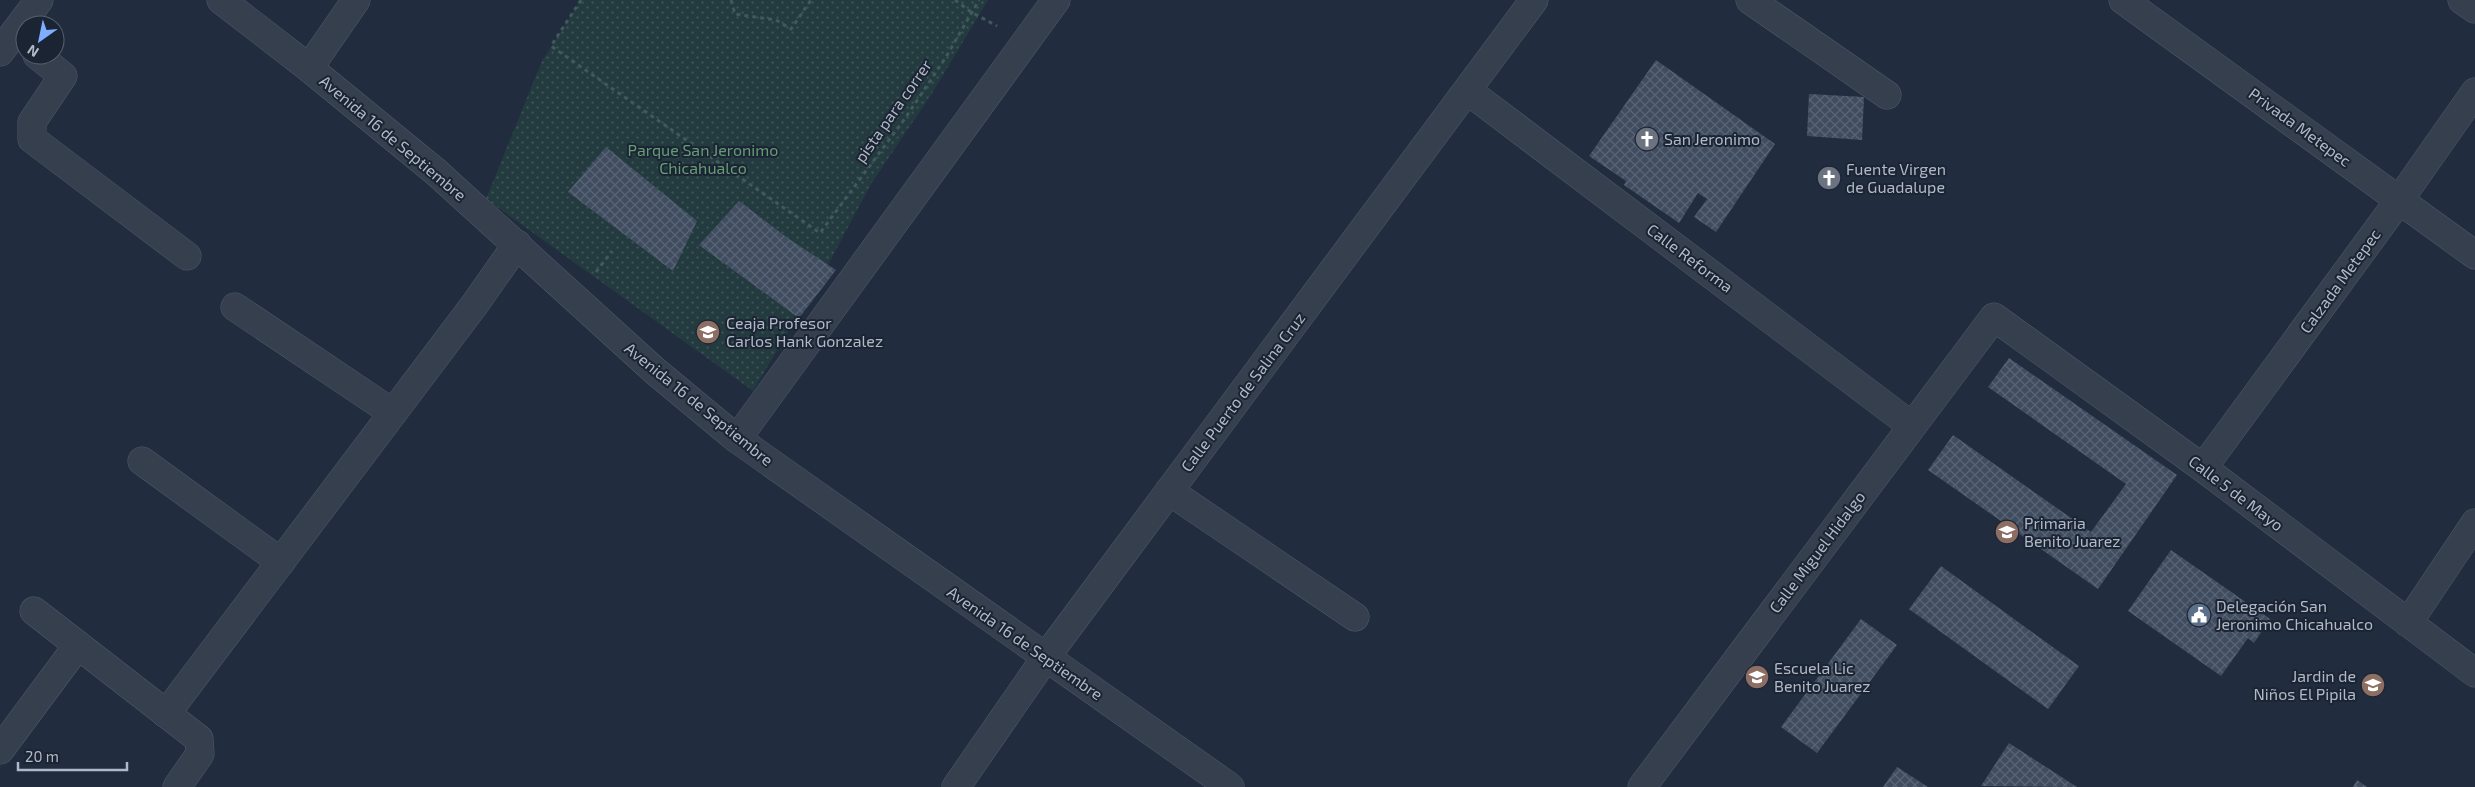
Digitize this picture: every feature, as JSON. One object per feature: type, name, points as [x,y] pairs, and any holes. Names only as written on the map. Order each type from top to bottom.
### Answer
[{"type":"street","points":[[12,45],[39,0]]},
{"type":"street","name":"Avenida 16 de Septiembre","points":[[221,0],[436,172],[655,371],[736,439],[1230,787]]},
{"type":"street","points":[[308,68],[356,0]]},
{"type":"street","points":[[736,439],[1056,0]]},
{"type":"street","name":"Calle Puerto de Salina Cruz","points":[[956,787],[1046,657],[1534,0]]},
{"type":"street","points":[[1750,0],[1887,95]]},
{"type":"street","name":"Privada Metepec","points":[[2123,0],[2400,199],[2475,256]]},
{"type":"street","points":[[2462,0],[2475,9]]},
{"type":"street","points":[[49,65],[63,76],[32,122],[32,139],[187,256]]},
{"type":"street","name":"Calle Reforma","points":[[1468,90],[1912,426]]},
{"type":"street","name":"Calzada Metepec","points":[[2203,468],[2400,199],[2475,92]]},
{"type":"street","points":[[166,714],[393,413],[517,244]]},
{"type":"street","points":[[234,307],[393,413]]},
{"type":"street","name":"Calle Miguel Hidalgo","points":[[1642,787],[1994,317]]},
{"type":"street","name":"Calle 5 de Mayo","points":[[1994,317],[2203,468],[2475,672]]},
{"type":"street","points":[[142,461],[281,562]]},
{"type":"street","points":[[1169,491],[1355,618]]},
{"type":"street","points":[[2408,623],[2475,523]]},
{"type":"street","points":[[34,610],[198,739],[201,746],[197,761],[178,787]]},
{"type":"street","points":[[0,750],[78,645]]},
{"type":"path","name":"pista para correr","points":[[581,0],[551,46],[820,233],[906,117],[946,57],[979,0]]},
{"type":"path","points":[[731,0],[735,14],[776,20],[791,29],[811,0]]},
{"type":"path","points":[[955,0],[971,12],[1026,41]]},
{"type":"green space","name":"Parque San Jeronimo Chicahualco","points":[[581,0],[988,0],[931,95],[871,184],[830,261],[753,391],[486,199],[542,61]]},
{"type":"building","name":"San Jeronimo","points":[[1656,60],[1775,144],[1716,232],[1694,217],[1707,199],[1698,193],[1679,223],[1624,185],[1626,181],[1589,156]]},
{"type":"building","points":[[1809,94],[1864,97],[1862,140],[1807,136]]},
{"type":"building","points":[[606,147],[697,221],[673,271],[568,192]]},
{"type":"building","points":[[739,201],[789,239],[836,270],[799,318],[699,245]]},
{"type":"building","points":[[2009,358],[2177,475],[2098,589],[1928,470],[1953,435],[2091,532],[2126,484],[1988,387]]},
{"type":"building","name":"Delegación San Jeronimo Chicahualco","points":[[2171,550],[2270,619],[2254,643],[2248,638],[2221,676],[2128,611]]},
{"type":"building","points":[[1941,566],[2079,666],[2048,709],[1909,609]]},
{"type":"building","points":[[1861,619],[1897,645],[1817,753],[1781,727]]},
{"type":"building","points":[[2009,743],[2077,787],[1981,786]]},
{"type":"building","points":[[1897,767],[1928,787],[1883,787]]},
{"type":"building","points":[[2357,780],[2367,787],[2353,787]]},
{"type":"place","name":"San Jeronimo","points":[[1647,139]]},
{"type":"place","name":"Fuente Virgen de Guadalupe","points":[[1829,178]]},
{"type":"place","name":"Ceaja Profesor Carlos Hank Gonzalez","points":[[708,332]]},
{"type":"place","name":"Primaria Benito Juarez","points":[[2007,532]]},
{"type":"place","name":"Delegación San Jeronimo Chicahualco","points":[[2199,615]]},
{"type":"place","name":"Escuela Lic Benito Juarez","points":[[1757,677]]},
{"type":"place","name":"Jardin de Niños El Pipila","points":[[2373,685]]}]
